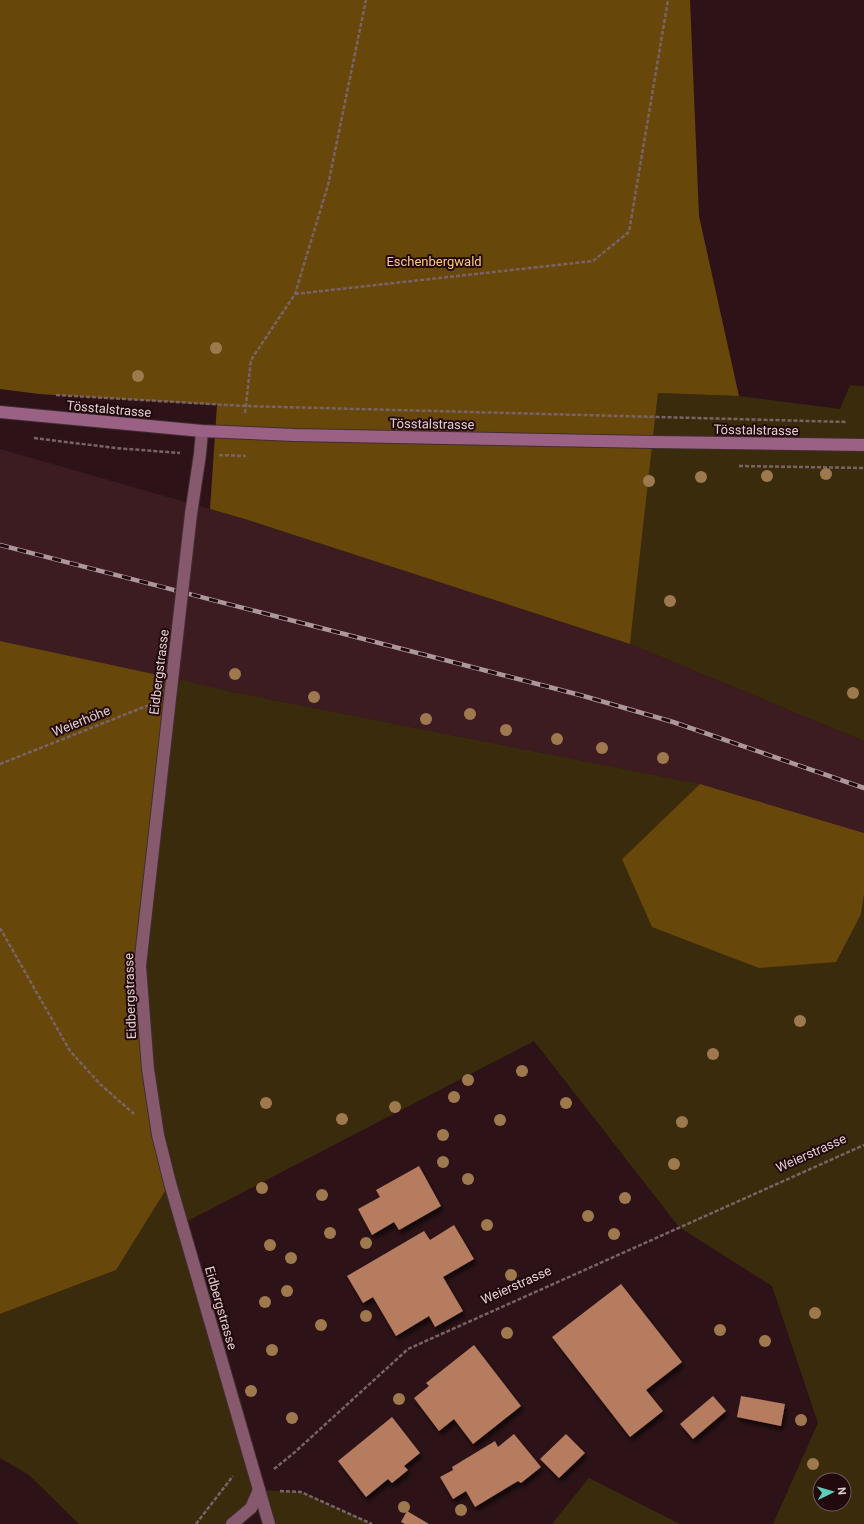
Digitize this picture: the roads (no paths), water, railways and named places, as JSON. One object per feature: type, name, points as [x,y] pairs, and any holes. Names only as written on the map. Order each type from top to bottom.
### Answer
[{"type":"main road","name":"Tösstalstrasse","points":[[0,412],[202,431],[242,433],[864,445]]},
{"type":"street","name":"Eidbergstrasse","points":[[202,431],[191,514],[140,966],[148,1069],[158,1135],[182,1224],[269,1524]]},
{"type":"street","points":[[232,1524],[251,1508],[259,1490]]},
{"type":"railway","points":[[0,545],[580,695],[673,722],[864,788]]},
{"type":"park label","name":"Eschenbergwald","points":[[434,261]]}]
